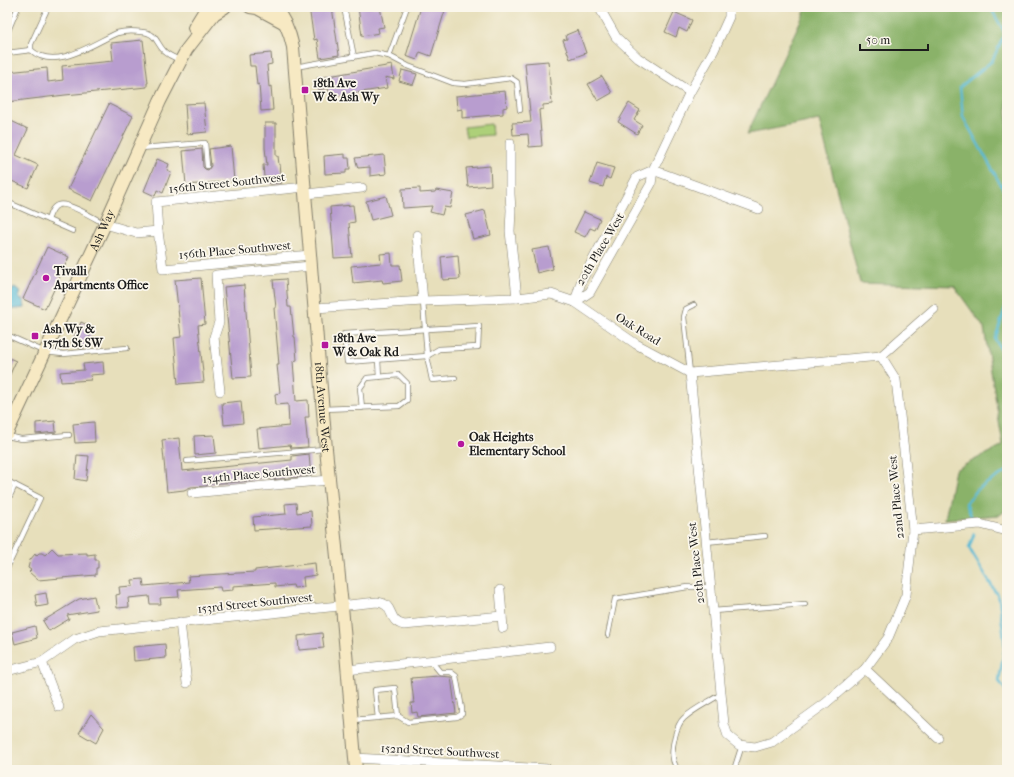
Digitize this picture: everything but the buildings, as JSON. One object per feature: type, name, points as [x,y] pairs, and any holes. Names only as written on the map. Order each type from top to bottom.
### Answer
[{"type":"street","name":"Ash Way","points":[[187,49],[189,38],[207,7]]},
{"type":"street","name":"Ash Way","points":[[7,434],[140,148],[160,101],[187,49],[214,14],[225,7]]},
{"type":"street","points":[[250,7],[257,8],[284,23]]},
{"type":"street","name":"18th Avenue West","points":[[274,7],[279,13],[292,40],[295,67],[326,449],[342,606],[355,764]]},
{"type":"street","points":[[600,7],[616,37],[638,58],[690,92]]},
{"type":"street","name":"20th Place West","points":[[575,302],[590,292],[652,184],[654,170],[690,92],[714,50],[729,17],[729,7]]},
{"type":"street","points":[[510,143],[510,231],[517,298]]},
{"type":"street","points":[[654,170],[759,209]]},
{"type":"street","name":"20th Place West","points":[[575,302],[581,282],[637,177],[654,170]]},
{"type":"street","points":[[305,190],[362,188]]},
{"type":"street","name":"156th Street Southwest","points":[[158,231],[156,202],[305,190]]},
{"type":"street","points":[[105,224],[136,233],[158,231]]},
{"type":"street","name":"156th Place Southwest","points":[[158,231],[162,269],[311,260]]},
{"type":"street","points":[[417,235],[422,301]]},
{"type":"street","points":[[220,391],[214,337],[219,322],[216,275],[311,260]]},
{"type":"street","name":"Oak Road","points":[[315,308],[422,301],[517,298],[551,294],[575,302],[636,344],[690,374]]},
{"type":"street","points":[[690,374],[881,356],[934,309]]},
{"type":"street","name":"22nd Place West","points":[[741,745],[755,747],[772,742],[826,702],[865,669],[888,638],[906,595],[913,530],[896,380],[881,356]]},
{"type":"street","name":"20th Place West","points":[[690,374],[724,724],[728,736],[741,745]]},
{"type":"street","name":"154th Place Southwest","points":[[192,493],[329,480]]},
{"type":"street","points":[[913,530],[980,524],[1007,531]]},
{"type":"street","points":[[500,590],[503,628]]},
{"type":"street","name":"153rd Street Southwest","points":[[7,670],[42,662],[75,639],[99,631],[180,622],[377,602],[383,603],[390,610],[395,621],[404,625],[502,616]]},
{"type":"street","points":[[180,622],[187,683]]},
{"type":"street","points":[[347,670],[550,647]]},
{"type":"street","points":[[42,662],[59,707]]},
{"type":"street","points":[[865,669],[938,738]]},
{"type":"street","name":"152nd Street Southwest","points":[[355,764],[548,769]]},
{"type":"lane","points":[[7,33],[18,7]]},
{"type":"lane","points":[[48,7],[31,44],[31,50],[36,55],[53,58],[74,54],[118,33],[143,32],[155,37],[166,53],[181,60]]},
{"type":"lane","points":[[344,7],[354,56]]},
{"type":"lane","points":[[389,56],[407,7]]},
{"type":"lane","points":[[7,53],[31,50]]},
{"type":"lane","points":[[295,67],[374,53],[389,56],[408,66],[453,83],[465,84],[511,78],[517,82],[520,110]]},
{"type":"lane","points":[[140,148],[205,143],[207,166]]},
{"type":"lane","points":[[7,202],[73,231]]},
{"type":"lane","points":[[48,220],[53,209],[57,205],[65,204],[105,224]]},
{"type":"lane","points":[[422,301],[427,356],[432,380],[455,378]]},
{"type":"lane","points":[[690,374],[684,317],[686,308],[694,305]]},
{"type":"lane","points":[[479,326],[478,347],[439,349],[427,356],[348,362],[344,334],[479,326]]},
{"type":"lane","points":[[7,335],[45,352],[63,354],[126,348]]},
{"type":"lane","points":[[378,360],[379,377]]},
{"type":"lane","points":[[323,409],[362,408],[399,406],[407,400],[407,383],[399,375],[367,378],[360,388],[362,408]]},
{"type":"lane","points":[[7,434],[21,439],[69,434]]},
{"type":"lane","points":[[186,461],[326,449]]},
{"type":"lane","points":[[7,481],[40,498],[7,568]]},
{"type":"lane","points":[[7,502],[15,485]]},
{"type":"lane","points":[[706,542],[765,536]]},
{"type":"lane","points":[[608,635],[615,599],[688,587],[711,587]]},
{"type":"lane","points":[[713,611],[805,604]]},
{"type":"lane","points":[[352,720],[398,716],[408,722],[457,717],[462,714],[456,676],[450,672],[440,672],[430,660]]},
{"type":"lane","points":[[378,718],[375,690],[395,688],[398,716]]},
{"type":"lane","points":[[677,770],[673,759],[672,750],[680,723],[683,718],[694,710],[721,694]]},
{"type":"lane","points":[[734,770],[741,745]]},
{"type":"green space","points":[[807,7],[1007,7],[1007,509],[1000,515],[945,519],[955,470],[1003,445],[984,328],[954,286],[860,283],[819,120],[747,134]]},
{"type":"green space","points":[[491,124],[492,135],[466,137],[464,127]]},
{"type":"water","points":[[14,287],[21,291],[19,298],[24,301],[25,308],[7,310],[7,302]]},
{"type":"waterway","points":[[990,7],[1005,33],[992,61],[960,87],[963,117],[1007,196]]},
{"type":"waterway","points":[[1007,303],[995,339],[1007,361]]},
{"type":"waterway","points":[[973,521],[966,503],[979,488],[1007,471]]},
{"type":"waterway","points":[[974,534],[969,548],[999,598],[1005,646],[999,681],[1007,692]]},
{"type":"place","name":"18th Ave W & Ash Wy","points":[[305,90]]},
{"type":"place","name":"Tivalli Apartments Office","points":[[46,278]]},
{"type":"place","name":"Ash Wy & 157th St SW","points":[[35,336]]},
{"type":"place","name":"18th Ave W & Oak Rd","points":[[325,345]]},
{"type":"place","name":"Oak Heights Elementary School","points":[[461,444]]}]
